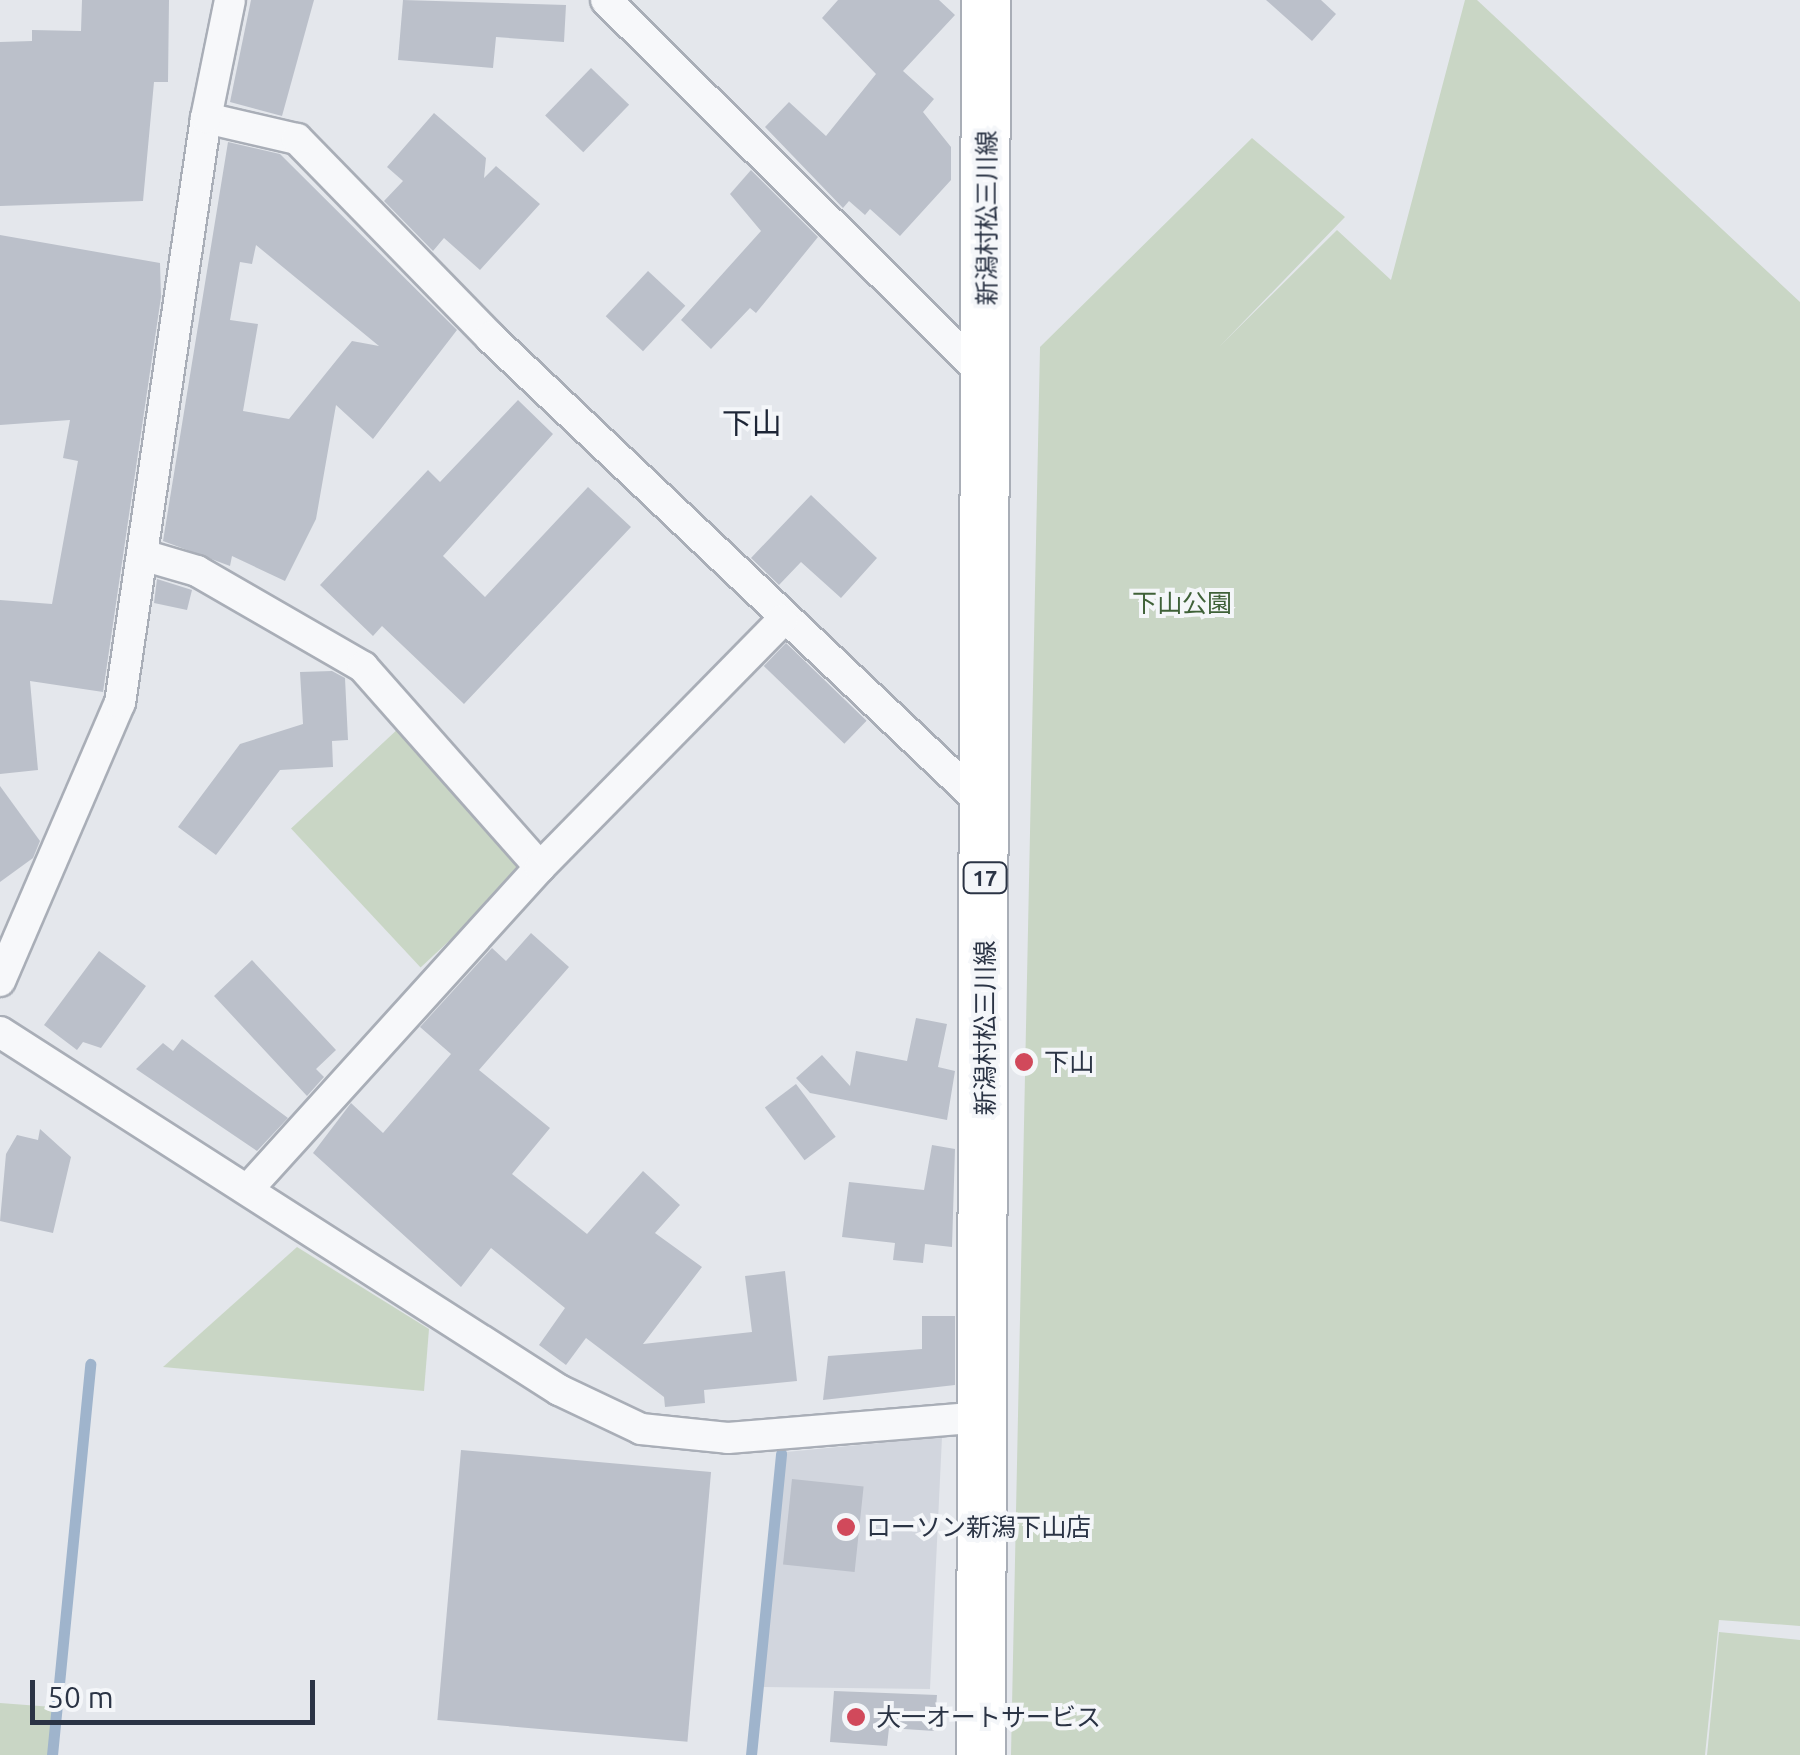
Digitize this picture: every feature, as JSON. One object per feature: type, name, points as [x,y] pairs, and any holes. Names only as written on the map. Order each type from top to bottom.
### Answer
[{"type":"main road","name":"新潟村松三川線","points":[[980,1755],[986,1417],[986,0]]},
{"type":"street","points":[[0,981],[120,704],[146,556],[206,118],[230,0]]},
{"type":"street","points":[[606,0],[987,378]]},
{"type":"street","points":[[206,118],[297,138],[783,620],[984,806]]},
{"type":"street","points":[[146,556],[197,571],[362,667],[540,867]]},
{"type":"street","points":[[250,1188],[540,867],[783,620]]},
{"type":"street","points":[[0,1032],[250,1188],[559,1390],[641,1429],[728,1438],[986,1417]]},
{"type":"shaded area","points":[[942,1437],[930,1689],[763,1687],[786,1452]]},
{"type":"green space","name":"下山公園","points":[[1465,0],[1477,0],[1800,302],[1800,1626],[1719,1620],[1705,1755],[1011,1755],[1040,347],[1252,138],[1345,217],[1220,346],[1337,230],[1391,280]]},
{"type":"green space","points":[[400,727],[530,866],[421,968],[291,829]]},
{"type":"green space","points":[[297,1247],[429,1329],[424,1391],[163,1367]]},
{"type":"green space","points":[[1719,1632],[1800,1640],[1800,1755],[1707,1755]]},
{"type":"green space","points":[[0,1703],[53,1707],[48,1755],[0,1755]]},
{"type":"building","points":[[82,0],[169,0],[168,82],[154,82],[143,201],[0,206],[0,42],[32,41],[32,30],[81,31]]},
{"type":"building","points":[[251,0],[314,0],[282,116],[230,102]]},
{"type":"building","points":[[403,0],[566,5],[564,42],[496,37],[493,68],[398,60]]},
{"type":"building","points":[[838,0],[939,0],[955,15],[903,71],[934,99],[923,112],[951,147],[951,180],[900,236],[870,209],[865,215],[849,201],[843,208],[765,127],[789,102],[826,136],[876,74],[822,18]]},
{"type":"building","points":[[1266,0],[1321,0],[1336,14],[1312,41]]},
{"type":"building","points":[[591,68],[629,105],[583,152],[545,115]]},
{"type":"building","points":[[434,113],[486,158],[484,178],[496,166],[540,204],[480,270],[444,238],[433,251],[384,201],[403,181],[387,167]]},
{"type":"building","points":[[228,142],[280,154],[457,330],[373,439],[336,405],[316,519],[285,581],[232,556],[230,566],[163,541]],"holes":[[[256,245],[379,346],[352,341],[289,419],[243,411],[258,324],[230,320],[240,262],[252,264]]]},
{"type":"building","points":[[751,170],[818,237],[756,313],[750,308],[711,349],[681,320],[761,231],[730,194]]},
{"type":"building","points":[[0,235],[160,263],[161,297],[103,692],[30,681],[38,770],[0,774],[0,600],[52,604],[78,461],[63,458],[70,420],[0,425]]},
{"type":"building","points":[[648,271],[685,306],[643,351],[606,316]]},
{"type":"building","points":[[518,400],[553,434],[443,556],[485,597],[588,487],[631,527],[464,704],[382,626],[373,636],[320,585],[428,470],[440,482]]},
{"type":"building","points":[[811,495],[877,558],[841,598],[801,562],[779,585],[751,558]]},
{"type":"building","points":[[157,579],[192,590],[187,610],[154,603]]},
{"type":"building","points":[[786,643],[867,721],[844,744],[764,666]]},
{"type":"building","points":[[332,671],[345,678],[348,740],[332,741],[333,767],[280,770],[216,855],[178,827],[240,744],[303,724],[300,672]]},
{"type":"building","points":[[0,786],[40,841],[33,858],[0,882]]},
{"type":"building","points":[[531,933],[569,967],[479,1070],[550,1128],[512,1174],[587,1234],[643,1171],[680,1205],[655,1233],[702,1267],[643,1344],[752,1332],[745,1276],[785,1271],[797,1381],[704,1390],[705,1403],[665,1407],[664,1397],[586,1338],[566,1365],[539,1345],[565,1308],[491,1248],[461,1287],[313,1153],[351,1103],[383,1133],[451,1054],[420,1027],[492,948],[506,961]]},
{"type":"building","points":[[99,951],[146,986],[101,1048],[83,1042],[77,1050],[44,1025]]},
{"type":"building","points":[[252,960],[336,1050],[316,1069],[324,1077],[307,1096],[214,996]]},
{"type":"building","points":[[916,1018],[947,1024],[938,1067],[955,1071],[947,1120],[810,1093],[796,1078],[822,1055],[850,1086],[856,1051],[907,1061]]},
{"type":"building","points":[[182,1039],[288,1118],[257,1151],[136,1069],[163,1043],[173,1051]]},
{"type":"building","points":[[796,1084],[836,1137],[805,1160],[765,1107]]},
{"type":"building","points":[[40,1129],[71,1157],[53,1233],[0,1221],[6,1154],[17,1135],[38,1140]]},
{"type":"building","points":[[932,1145],[955,1149],[952,1247],[925,1244],[923,1263],[893,1260],[895,1243],[842,1237],[849,1182],[924,1190]]},
{"type":"building","points":[[922,1316],[955,1316],[955,1385],[823,1400],[828,1356],[922,1349]]},
{"type":"building","points":[[461,1450],[711,1472],[687,1742],[437,1720]]},
{"type":"building","points":[[792,1479],[864,1487],[855,1572],[783,1565]]},
{"type":"building","points":[[834,1691],[937,1695],[934,1731],[889,1728],[887,1746],[830,1742]]},
{"type":"waterway","points":[[52,1755],[90,1364]]},
{"type":"waterway","points":[[751,1755],[781,1453]]},
{"type":"place","name":"下山","points":[[1024,1062]]},
{"type":"place","name":"ローソン新潟下山店","points":[[846,1527]]},
{"type":"place","name":"大一オートサービス","points":[[856,1717]]},
{"type":"district","name":"下山","points":[[752,423]]}]
